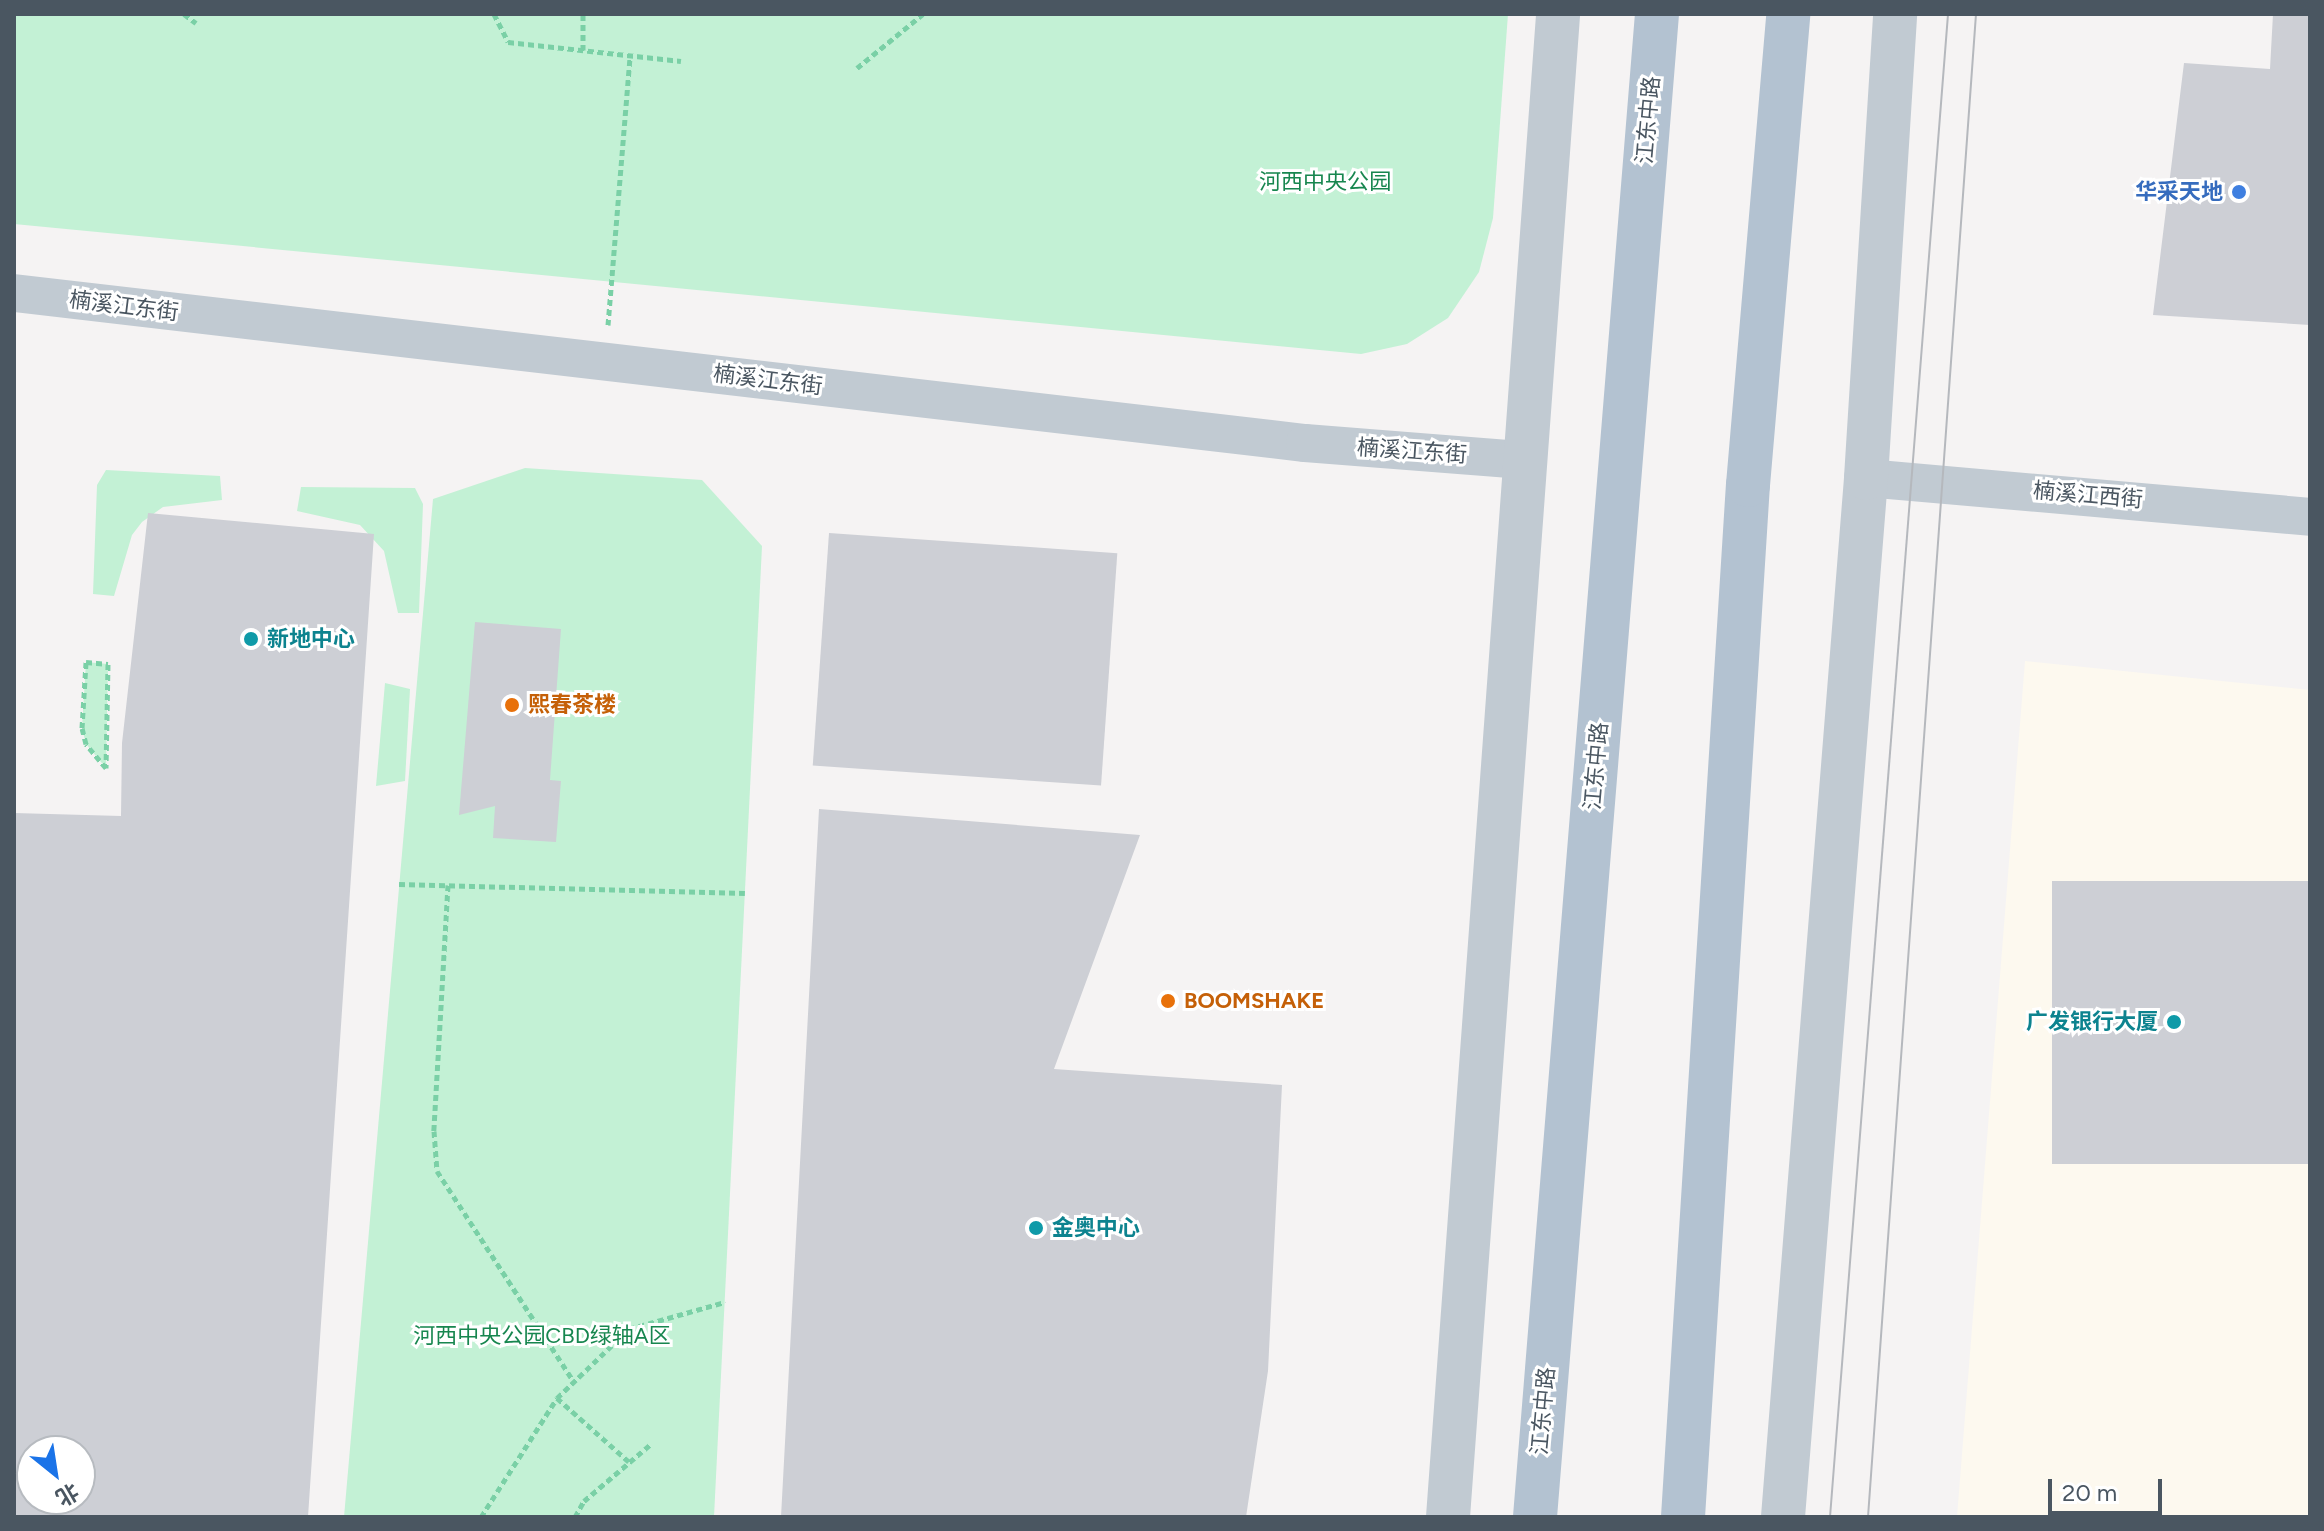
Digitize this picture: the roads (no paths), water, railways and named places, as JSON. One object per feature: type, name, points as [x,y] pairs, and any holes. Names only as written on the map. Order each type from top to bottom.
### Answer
[{"type":"main road","name":"江东中路","points":[[1535,1517],[1657,14]]},
{"type":"main road","points":[[1683,1517],[1748,485],[1788,14]]},
{"type":"street","points":[[1448,1517],[1558,14]]},
{"type":"street","points":[[1783,1517],[1866,478],[1895,14]]},
{"type":"street","name":"楠溪江东街","points":[[14,293],[1305,443],[1523,460]]},
{"type":"street","name":"楠溪江西街","points":[[1866,478],[2310,517]]},
{"type":"tram line","points":[[1830,1517],[1948,14]]},
{"type":"tram line","points":[[1868,1517],[1976,14]]},
{"type":"place","name":"华采天地","points":[[2239,192]]},
{"type":"place","name":"新地中心","points":[[251,639]]},
{"type":"place","name":"熙春茶楼","points":[[512,705]]},
{"type":"place","name":"BOOMSHAKE","points":[[1168,1001]]},
{"type":"place","name":"广发银行大厦","points":[[2174,1022]]},
{"type":"place","name":"金奥中心","points":[[1036,1228]]},
{"type":"park label","name":"河西中央公园","points":[[1325,182]]},
{"type":"park label","name":"河西中央公园CBD绿轴A区","points":[[542,1336]]}]
